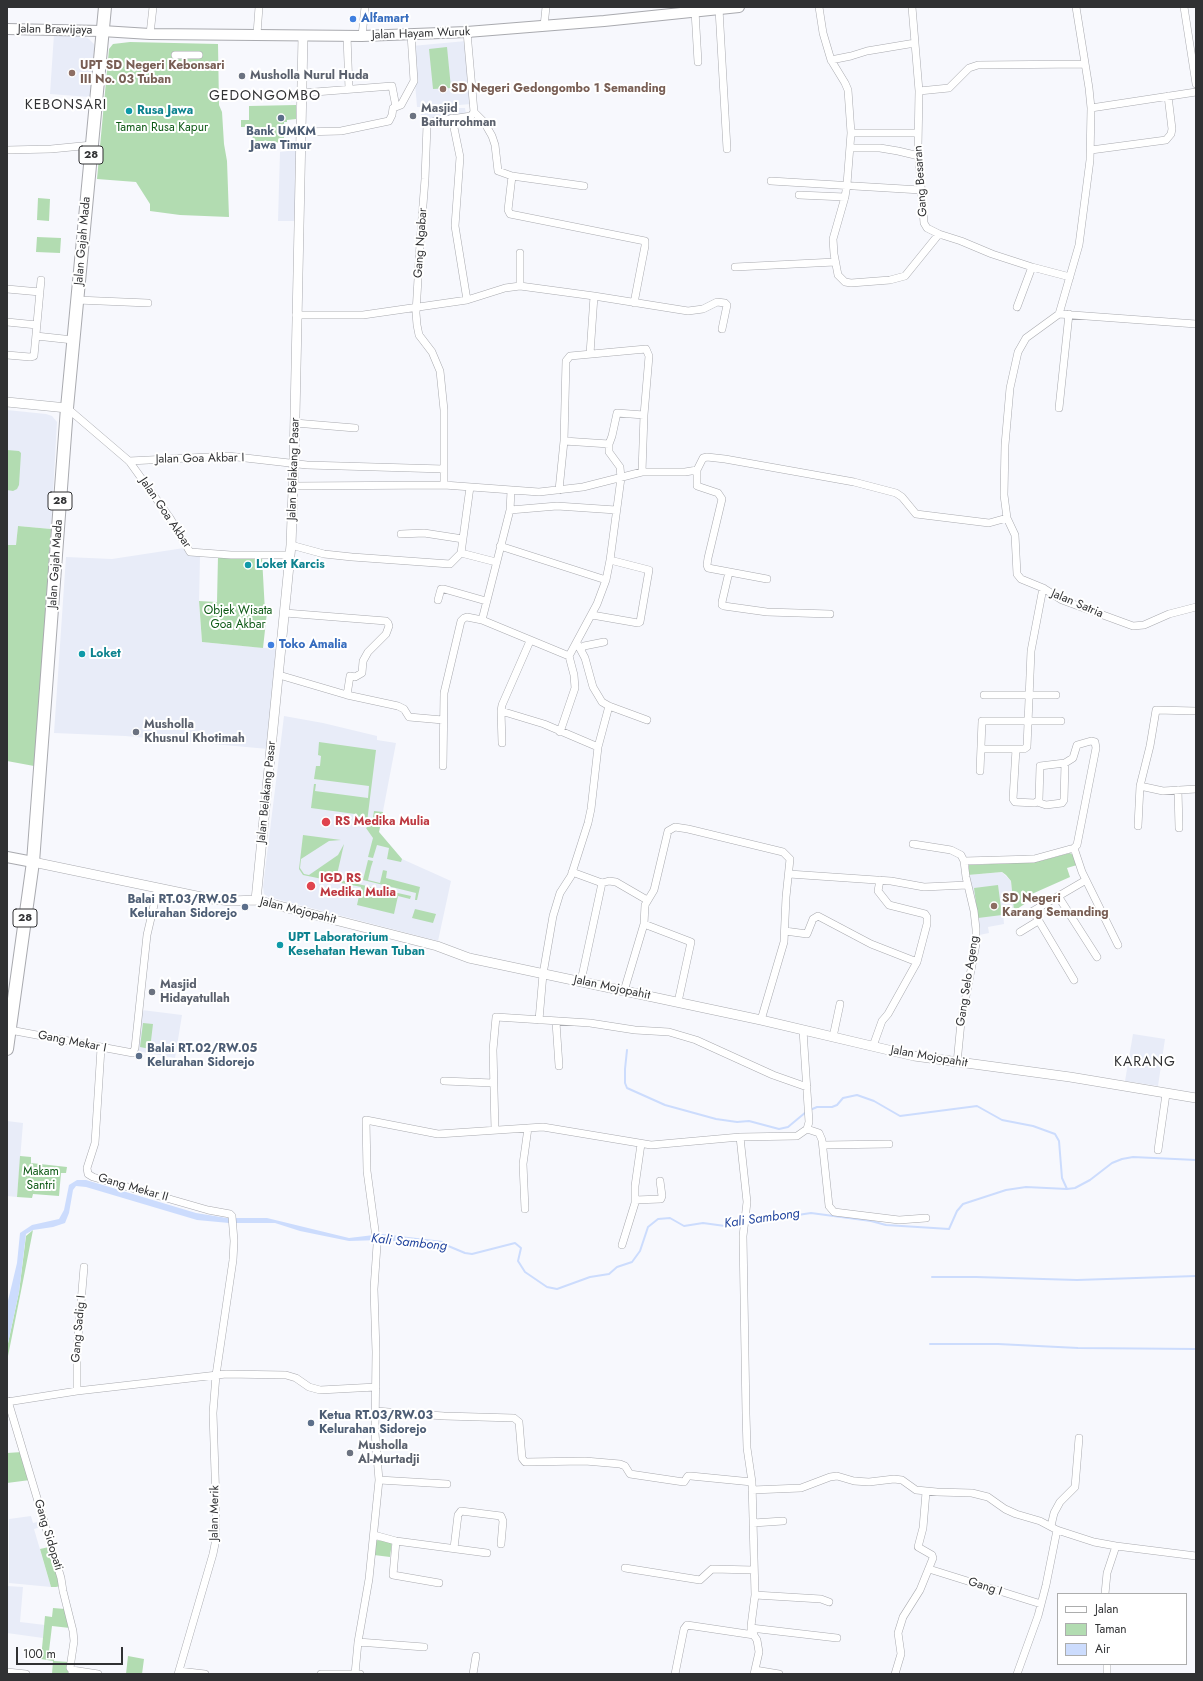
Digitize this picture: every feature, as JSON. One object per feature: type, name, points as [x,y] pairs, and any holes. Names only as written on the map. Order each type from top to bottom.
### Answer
[{"type":"highway","name":"28","points":[[102,31],[105,7]]},
{"type":"highway","name":"Jalan Gajah Mada","points":[[7,1049],[10,1030],[12,983],[33,862],[67,408],[102,31]]},
{"type":"main road","name":"Jalan Hayam Wuruk","points":[[102,31],[150,34],[362,36],[467,32],[739,7]]},
{"type":"main road","name":"Jalan Brawijaya","points":[[7,29],[102,31]]},
{"type":"main road","points":[[7,857],[33,862]]},
{"type":"street","points":[[150,34],[153,7]]},
{"type":"street","points":[[257,34],[259,7]]},
{"type":"street","points":[[362,36],[365,7]]},
{"type":"street","points":[[544,26],[546,7]]},
{"type":"street","points":[[819,7],[823,33],[831,60],[848,90],[851,133],[847,184],[845,197],[833,239],[838,275],[845,282],[851,283],[890,280],[905,276],[938,234]]},
{"type":"street","name":"Gang Besaran","points":[[912,7],[919,91],[918,133],[924,224],[927,228],[938,234],[1032,267],[1070,277]]},
{"type":"street","points":[[1059,314],[1079,246],[1091,150],[1091,108],[1076,7]]},
{"type":"street","points":[[1184,7],[1196,84]]},
{"type":"street","points":[[719,9],[727,149]]},
{"type":"street","points":[[695,11],[698,62]]},
{"type":"street","points":[[467,32],[474,112],[484,122],[492,136],[498,171],[512,176],[584,186]]},
{"type":"street","points":[[301,132],[340,131],[388,121],[392,115],[393,108],[401,106],[403,99],[414,81],[411,34]]},
{"type":"street","name":"Jalan Belakang Pasar","points":[[256,900],[291,545],[294,486],[296,315],[303,36]]},
{"type":"street","points":[[347,36],[349,89]]},
{"type":"street","points":[[831,60],[867,51],[915,43]]},
{"type":"street","points":[[175,55],[199,55]]},
{"type":"street","points":[[919,91],[949,88],[969,68],[978,65],[1085,64]]},
{"type":"street","points":[[302,93],[392,86],[396,107]]},
{"type":"street","points":[[1091,108],[1196,92]]},
{"type":"street","points":[[1091,150],[1166,140],[1171,134],[1172,129],[1168,96]]},
{"type":"street","name":"Gang Ngabar","points":[[444,485],[444,410],[440,371],[432,352],[419,335],[417,308],[427,125],[432,122],[471,116],[474,112]]},
{"type":"street","points":[[452,118],[460,156],[455,226],[467,300]]},
{"type":"street","points":[[851,133],[918,133]]},
{"type":"street","points":[[7,150],[92,145]]},
{"type":"street","points":[[850,148],[880,148],[898,150],[919,156]]},
{"type":"street","points":[[512,176],[508,210],[511,214],[645,241],[634,303]]},
{"type":"street","points":[[771,181],[847,184],[921,190]]},
{"type":"street","points":[[799,195],[845,197]]},
{"type":"street","points":[[520,253],[520,286]]},
{"type":"street","points":[[735,267],[835,262]]},
{"type":"street","points":[[1017,307],[1032,267]]},
{"type":"street","points":[[7,355],[33,357],[41,280]]},
{"type":"street","points":[[296,315],[363,315],[467,300],[505,288],[520,286],[692,311],[717,302],[727,303],[722,329]]},
{"type":"street","points":[[7,289],[40,292]]},
{"type":"street","points":[[590,354],[594,296]]},
{"type":"street","points":[[77,300],[148,303]]},
{"type":"street","points":[[767,579],[712,570],[708,568],[707,565],[722,499],[718,493],[697,486],[697,470],[704,457],[725,459],[854,482],[896,493],[902,497],[916,514],[989,523],[1007,518],[1004,490],[1005,445],[1009,396],[1018,352],[1026,338],[1059,314],[1196,324]]},
{"type":"street","points":[[1060,408],[1069,314]]},
{"type":"street","points":[[7,322],[37,325]]},
{"type":"street","points":[[36,336],[73,340]]},
{"type":"street","points":[[559,490],[564,441],[566,359],[570,356],[645,348],[647,350],[649,356],[644,415],[642,472]]},
{"type":"street","points":[[7,402],[67,408]]},
{"type":"street","name":"Jalan Goa Akbar","points":[[67,408],[129,461],[170,518],[190,552],[290,555]]},
{"type":"street","points":[[569,656],[579,646],[606,580],[610,560],[621,478],[620,467],[609,452],[609,444],[616,413],[644,415]]},
{"type":"street","points":[[295,423],[355,428]]},
{"type":"street","points":[[564,441],[609,444]]},
{"type":"street","name":"Jalan Goa Akbar I","points":[[129,461],[228,456],[294,463],[307,466],[444,469]]},
{"type":"street","points":[[294,486],[444,485],[539,492],[592,485],[642,472],[685,472],[697,470]]},
{"type":"street","points":[[291,545],[338,556],[445,564],[452,563],[460,553],[470,487]]},
{"type":"street","points":[[482,620],[510,510],[511,490]]},
{"type":"street","points":[[510,510],[557,506],[616,510]]},
{"type":"street","name":"Jalan Satria","points":[[1007,518],[1014,535],[1018,576],[1024,581],[1043,588],[1069,603],[1133,626],[1144,625],[1169,614],[1196,607]]},
{"type":"street","points":[[401,534],[424,533],[463,539]]},
{"type":"street","points":[[500,546],[606,580]]},
{"type":"street","points":[[460,553],[496,562]]},
{"type":"street","points":[[592,615],[638,623],[640,622],[649,570],[610,560]]},
{"type":"street","points":[[729,572],[722,602],[722,605],[724,606],[767,612],[830,614]]},
{"type":"street","points":[[981,749],[1024,749],[1027,747],[1031,651],[1043,588]]},
{"type":"street","points":[[438,600],[441,589],[444,589],[486,601]]},
{"type":"street","points":[[285,614],[386,621],[388,623],[389,626],[386,634],[368,652],[363,661],[362,674],[355,677],[350,676],[347,695]]},
{"type":"street","points":[[443,766],[445,686],[461,621],[464,618],[467,617],[482,620],[569,656]]},
{"type":"street","points":[[502,743],[502,705],[530,641]]},
{"type":"street","points":[[579,646],[604,642]]},
{"type":"street","points":[[579,646],[585,658],[596,695],[602,702],[608,706],[648,720]]},
{"type":"street","points":[[560,732],[575,688],[574,675],[569,656]]},
{"type":"street","points":[[279,675],[347,695],[398,706],[404,709],[409,717],[443,720]]},
{"type":"street","points":[[984,695],[1056,695]]},
{"type":"street","points":[[539,1020],[543,974],[553,916],[560,894],[572,872],[591,809],[598,747],[608,706]]},
{"type":"street","points":[[1138,826],[1140,786],[1150,746],[1156,710],[1196,711]]},
{"type":"street","points":[[501,711],[598,747]]},
{"type":"street","points":[[980,771],[982,721],[1061,721]]},
{"type":"street","points":[[1037,802],[1039,800],[1040,766],[1065,763],[1073,758],[1078,745],[1091,741],[1096,742],[1078,840],[1074,848],[1086,880],[1118,945]]},
{"type":"street","points":[[1016,749],[1013,799],[1016,802],[1037,802],[1046,805],[1059,805],[1064,800],[1065,763]]},
{"type":"street","points":[[1140,786],[1163,791],[1196,789]]},
{"type":"street","points":[[1178,790],[1179,828]]},
{"type":"street","points":[[624,991],[644,924],[645,905],[654,890],[668,831],[675,827],[783,852],[790,859],[786,897],[784,942],[761,1020]]},
{"type":"street","points":[[913,844],[954,851],[961,855],[964,861],[1034,859],[1074,848]]},
{"type":"street","name":"Gang Selo Ageng","points":[[957,1063],[961,1022],[976,935],[974,911],[967,885],[964,861]]},
{"type":"street","name":"Jalan Mojopahit","points":[[33,862],[217,900],[256,900],[437,946],[469,958],[761,1020],[914,1056],[957,1063],[1070,1077],[1196,1098]]},
{"type":"street","points":[[572,872],[602,883],[609,881],[616,882],[648,900]]},
{"type":"street","points":[[789,874],[880,880],[924,887],[967,885]]},
{"type":"street","points":[[873,1046],[882,1021],[888,1014],[916,962],[927,924],[927,917],[925,914],[889,905],[878,891],[880,880]]},
{"type":"street","points":[[1074,980],[1033,911],[1086,880]]},
{"type":"street","points":[[581,981],[602,883]]},
{"type":"street","name":"Gang Mekar I","points":[[10,1030],[129,1053],[134,1052],[148,928],[158,888]]},
{"type":"street","points":[[1058,896],[1097,957]]},
{"type":"street","points":[[785,931],[807,934],[813,918],[818,916],[872,944],[916,962]]},
{"type":"street","points":[[1020,932],[1038,921]]},
{"type":"street","points":[[644,924],[691,942],[678,1002]]},
{"type":"street","points":[[832,1037],[840,1004]]},
{"type":"street","points":[[494,1130],[493,1050],[496,1017],[590,1024],[636,1030],[662,1030],[683,1035],[784,1079],[807,1087]]},
{"type":"street","points":[[556,1022],[559,1066]]},
{"type":"street","points":[[355,1674],[358,1642],[369,1579],[379,1480],[375,1411],[374,1289],[377,1245],[366,1165],[366,1120],[438,1134],[528,1128],[554,1129],[641,1144],[659,1145],[802,1134],[808,1126],[803,1030]]},
{"type":"street","name":"Gang Mekar II","points":[[102,1048],[95,1147],[87,1168],[88,1174],[93,1177],[232,1216]]},
{"type":"street","points":[[444,1081],[493,1083]]},
{"type":"street","points":[[1158,1150],[1166,1094]]},
{"type":"street","points":[[808,1126],[818,1133],[824,1145],[829,1206],[834,1212],[899,1220],[926,1218]]},
{"type":"street","points":[[525,1209],[523,1164],[528,1128]]},
{"type":"street","points":[[740,1138],[747,1202],[743,1230],[746,1435],[752,1486],[755,1595],[752,1632],[757,1640],[759,1652],[754,1672],[779,1674]]},
{"type":"street","points":[[622,1245],[633,1211],[641,1144]]},
{"type":"street","points":[[824,1145],[889,1144]]},
{"type":"street","points":[[635,1200],[660,1199],[662,1196],[660,1181]]},
{"type":"street","name":"Jalan Merik","points":[[178,1673],[213,1554],[216,1539],[213,1424],[216,1375],[231,1274],[234,1241],[232,1216]]},
{"type":"street","name":"Gang Sadig I","points":[[77,1391],[76,1359],[84,1267]]},
{"type":"street","points":[[8,1402],[77,1391],[216,1375],[286,1375],[296,1378],[308,1387],[320,1390],[376,1387]]},
{"type":"street","name":"Gang Sidopati","points":[[8,1402],[61,1578],[74,1636],[70,1668],[72,1672]]},
{"type":"street","points":[[375,1411],[444,1416],[514,1418],[518,1422],[522,1458],[525,1462],[585,1461],[620,1464],[625,1466],[630,1474],[684,1482],[688,1476],[691,1476],[752,1486],[801,1488],[830,1477],[837,1476],[854,1481],[869,1482],[894,1479],[902,1480],[916,1490],[926,1492],[972,1493],[988,1497],[1005,1509],[1016,1514],[1040,1521],[1057,1530],[1094,1542],[1196,1556]]},
{"type":"street","points":[[1051,1526],[1054,1513],[1060,1502],[1075,1487],[1079,1438]]},
{"type":"street","points":[[379,1480],[447,1484]]},
{"type":"street","points":[[895,1674],[901,1654],[898,1633],[903,1617],[920,1590],[929,1569],[932,1556],[918,1548],[923,1528],[926,1492]]},
{"type":"street","points":[[454,1548],[458,1515],[461,1511],[501,1516],[501,1544]]},
{"type":"street","points":[[753,1523],[782,1522]]},
{"type":"street","points":[[1017,1674],[1041,1604],[1057,1530]]},
{"type":"street","points":[[374,1536],[396,1541],[487,1553]]},
{"type":"street","points":[[396,1541],[393,1575],[439,1583]]},
{"type":"street","points":[[1105,1593],[1108,1573],[1116,1546]]},
{"type":"street","points":[[624,1568],[700,1580],[712,1569],[754,1570]]},
{"type":"street","name":"Gang I","points":[[929,1569],[1041,1604]]},
{"type":"street","points":[[755,1595],[821,1600],[829,1602]]},
{"type":"street","points":[[675,1674],[684,1629],[687,1625],[752,1632],[837,1638]]},
{"type":"street","points":[[358,1642],[424,1647]]},
{"type":"street","points":[[473,1674],[476,1656]]},
{"type":"street","points":[[7,1672],[26,1674]]},
{"type":"street","points":[[72,1672],[98,1674]]},
{"type":"street","points":[[178,1673],[205,1674]]},
{"type":"street","points":[[321,1674],[360,1674]]},
{"type":"shaded area","name":"UPT SD Negeri Kebonsari III No. 03 Tuban","points":[[54,34],[83,36],[94,44],[90,97],[50,94]]},
{"type":"shaded area","name":"SD Negeri Gedongombo 1 Semanding","points":[[466,41],[471,104],[459,105],[459,108],[465,108],[466,114],[421,120],[421,107],[417,107],[412,46]]},
{"type":"shaded area","points":[[296,150],[295,221],[278,221],[280,152]]},
{"type":"shaded area","points":[[7,410],[46,414],[52,416],[57,422],[51,529],[18,526],[16,546],[7,545]]},
{"type":"shaded area","points":[[184,548],[188,555],[200,556],[199,603],[202,642],[276,649],[268,749],[125,736],[54,733],[66,557],[112,559]]},
{"type":"shaded area","name":"RS Medika Mulia","points":[[284,716],[323,723],[377,736],[377,740],[396,743],[379,832],[402,859],[451,881],[438,941],[269,897],[264,894],[263,887]]},
{"type":"shaded area","name":"SD Negeri Karang Semanding","points":[[1002,872],[1011,881],[1014,911],[1003,912],[1004,924],[988,927],[989,933],[979,935],[968,875]]},
{"type":"shaded area","points":[[142,1010],[182,1015],[175,1058],[137,1051]]},
{"type":"shaded area","points":[[1133,1034],[1165,1039],[1158,1086],[1125,1081]]},
{"type":"shaded area","points":[[7,1121],[23,1123],[17,1197],[7,1196]]},
{"type":"shaded area","points":[[31,1516],[33,1523],[42,1521],[43,1526],[34,1529],[51,1587],[9,1583],[9,1519]]},
{"type":"shaded area","points":[[7,1586],[23,1587],[20,1622],[45,1625],[43,1638],[7,1633]]},
{"type":"green space","name":"Taman Rusa Kapur","points":[[130,42],[218,44],[219,105],[222,112],[224,144],[227,161],[229,217],[180,215],[150,211],[150,204],[136,182],[97,179],[109,49],[113,44]]},
{"type":"green space","points":[[447,47],[451,88],[433,89],[429,49]]},
{"type":"green space","points":[[296,105],[296,119],[287,120],[287,122],[284,122],[284,142],[272,143],[271,141],[253,143],[252,130],[250,130],[250,127],[241,127],[241,120],[249,120],[249,106]]},
{"type":"green space","points":[[38,198],[50,199],[49,221],[37,220]]},
{"type":"green space","points":[[37,237],[61,238],[60,253],[36,252]]},
{"type":"green space","points":[[7,450],[19,451],[21,453],[19,485],[17,489],[13,491],[7,490]]},
{"type":"green space","points":[[18,526],[51,529],[34,766],[7,761],[7,545],[16,545]]},
{"type":"green space","name":"Objek Wisata Goa Akbar","points":[[218,556],[262,557],[265,612],[267,612],[263,648],[202,642],[199,601],[217,602]]},
{"type":"green space","points":[[319,742],[376,750],[367,822],[363,825],[355,814],[311,808],[314,784],[316,784],[315,791],[368,798],[369,786],[314,779],[316,766],[320,766],[321,756],[318,755]]},
{"type":"green space","points":[[374,811],[383,812],[379,832],[402,859],[401,862],[387,859],[389,848],[377,845],[373,858],[368,857],[373,838],[366,828],[372,824]]},
{"type":"green space","points":[[303,835],[341,840],[329,841],[301,859],[300,868],[304,874],[309,875],[338,855],[344,844],[336,879],[411,896],[410,899],[398,896],[394,914],[357,905],[361,887],[303,875],[299,869]]},
{"type":"green space","points":[[1070,853],[1073,855],[1077,865],[1067,868],[1070,877],[1025,897],[1026,903],[1014,911],[1011,881],[1006,875],[1002,872],[968,875],[969,865],[1036,862]]},
{"type":"green space","points":[[368,860],[373,861],[368,880],[380,883],[383,870],[387,871],[386,878],[420,887],[417,900],[415,900],[416,893],[363,880]]},
{"type":"green space","points":[[998,885],[1002,915],[978,918],[974,888]]},
{"type":"green space","points":[[415,909],[436,914],[433,923],[412,918]]},
{"type":"green space","points":[[143,1023],[153,1024],[150,1049],[140,1047]]},
{"type":"green space","name":"Makam Santri","points":[[20,1156],[31,1157],[31,1163],[67,1167],[66,1173],[61,1173],[59,1196],[33,1194],[32,1198],[17,1197]]},
{"type":"green space","points":[[33,1230],[7,1361],[7,1348],[19,1292],[26,1236]]},
{"type":"green space","points":[[22,1452],[30,1480],[7,1483],[7,1453]]},
{"type":"green space","points":[[376,1540],[392,1542],[390,1557],[374,1555]]},
{"type":"green space","points":[[49,1547],[60,1586],[56,1587],[51,1587],[40,1549]]},
{"type":"green space","points":[[53,1608],[65,1609],[70,1628],[52,1626],[49,1651],[55,1652],[54,1661],[69,1662],[68,1674],[52,1674],[53,1661],[41,1659],[45,1616],[52,1617]]},
{"type":"green space","points":[[128,1656],[144,1659],[142,1674],[126,1674]]},
{"type":"water","points":[[77,1180],[86,1180],[196,1213],[227,1218],[267,1218],[349,1238],[382,1234],[443,1241],[442,1245],[381,1240],[349,1241],[300,1231],[275,1223],[229,1223],[197,1220],[86,1187],[76,1186],[73,1190],[69,1213],[65,1223],[53,1227],[33,1230],[26,1234],[19,1292],[7,1348],[7,1305],[17,1263],[20,1233],[32,1225],[59,1219],[64,1210],[69,1185]]},
{"type":"waterway","points":[[627,1050],[625,1069],[625,1083],[627,1088],[665,1105],[716,1119],[737,1122],[749,1121],[779,1129],[788,1127],[806,1112]]},
{"type":"waterway","points":[[810,1110],[817,1107],[832,1107],[837,1105],[843,1098],[857,1095],[874,1101],[900,1116],[977,1106],[1002,1120],[1033,1126],[1055,1134],[1059,1141],[1062,1178],[1067,1189]]},
{"type":"waterway","name":"Kali Sambong","points":[[441,1243],[465,1253],[472,1254],[515,1243],[521,1248],[518,1261],[525,1272],[547,1287],[557,1289],[590,1277],[609,1274],[617,1267],[632,1262],[640,1251],[648,1227],[658,1219],[670,1218],[684,1226],[703,1223],[725,1226],[811,1213],[871,1221],[886,1225],[949,1229],[957,1211],[963,1204],[1006,1190],[1026,1187],[1075,1188],[1090,1180],[1112,1163],[1133,1157],[1196,1160]]},
{"type":"waterway","points":[[932,1277],[1077,1280],[1196,1276]]},
{"type":"waterway","points":[[930,1344],[998,1344],[1078,1348],[1196,1349]]},
{"type":"place","name":"Alfamart","points":[[353,19]]},
{"type":"place","name":"UPT SD Negeri Kebonsari III No. 03 Tuban","points":[[72,73]]},
{"type":"place","name":"Musholla Nurul Huda","points":[[242,76]]},
{"type":"place","name":"SD Negeri Gedongombo 1 Semanding","points":[[443,89]]},
{"type":"place","name":"Rusa Jawa","points":[[129,111]]},
{"type":"place","name":"Masjid Baiturrohman","points":[[413,116]]},
{"type":"place","name":"Bank UMKM Jawa Timur","points":[[281,118]]},
{"type":"place","name":"Loket Karcis","points":[[248,565]]},
{"type":"place","name":"Toko Amalia","points":[[271,645]]},
{"type":"place","name":"Loket","points":[[82,654]]},
{"type":"place","name":"Musholla Khusnul Khotimah","points":[[136,732]]},
{"type":"place","name":"RS Medika Mulia","points":[[326,822]]},
{"type":"place","name":"IGD RS Medika Mulia","points":[[311,886]]},
{"type":"place","name":"SD Negeri Karang Semanding","points":[[994,906]]},
{"type":"place","name":"Balai RT.03/RW.05 Kelurahan Sidorejo","points":[[245,907]]},
{"type":"place","name":"UPT Laboratorium Kesehatan Hewan Tuban","points":[[280,945]]},
{"type":"place","name":"Masjid Hidayatullah","points":[[152,992]]},
{"type":"place","name":"Balai RT.02/RW.05 Kelurahan Sidorejo","points":[[139,1056]]},
{"type":"place","name":"Ketua RT.03/RW.03 Kelurahan Sidorejo","points":[[311,1423]]},
{"type":"place","name":"Musholla Al-Murtadji","points":[[350,1453]]},
{"type":"district","name":"GEDONGOMBO","points":[[265,97]]},
{"type":"district","name":"KEBONSARI","points":[[66,106]]},
{"type":"district","name":"KARANG","points":[[1145,1063]]}]
